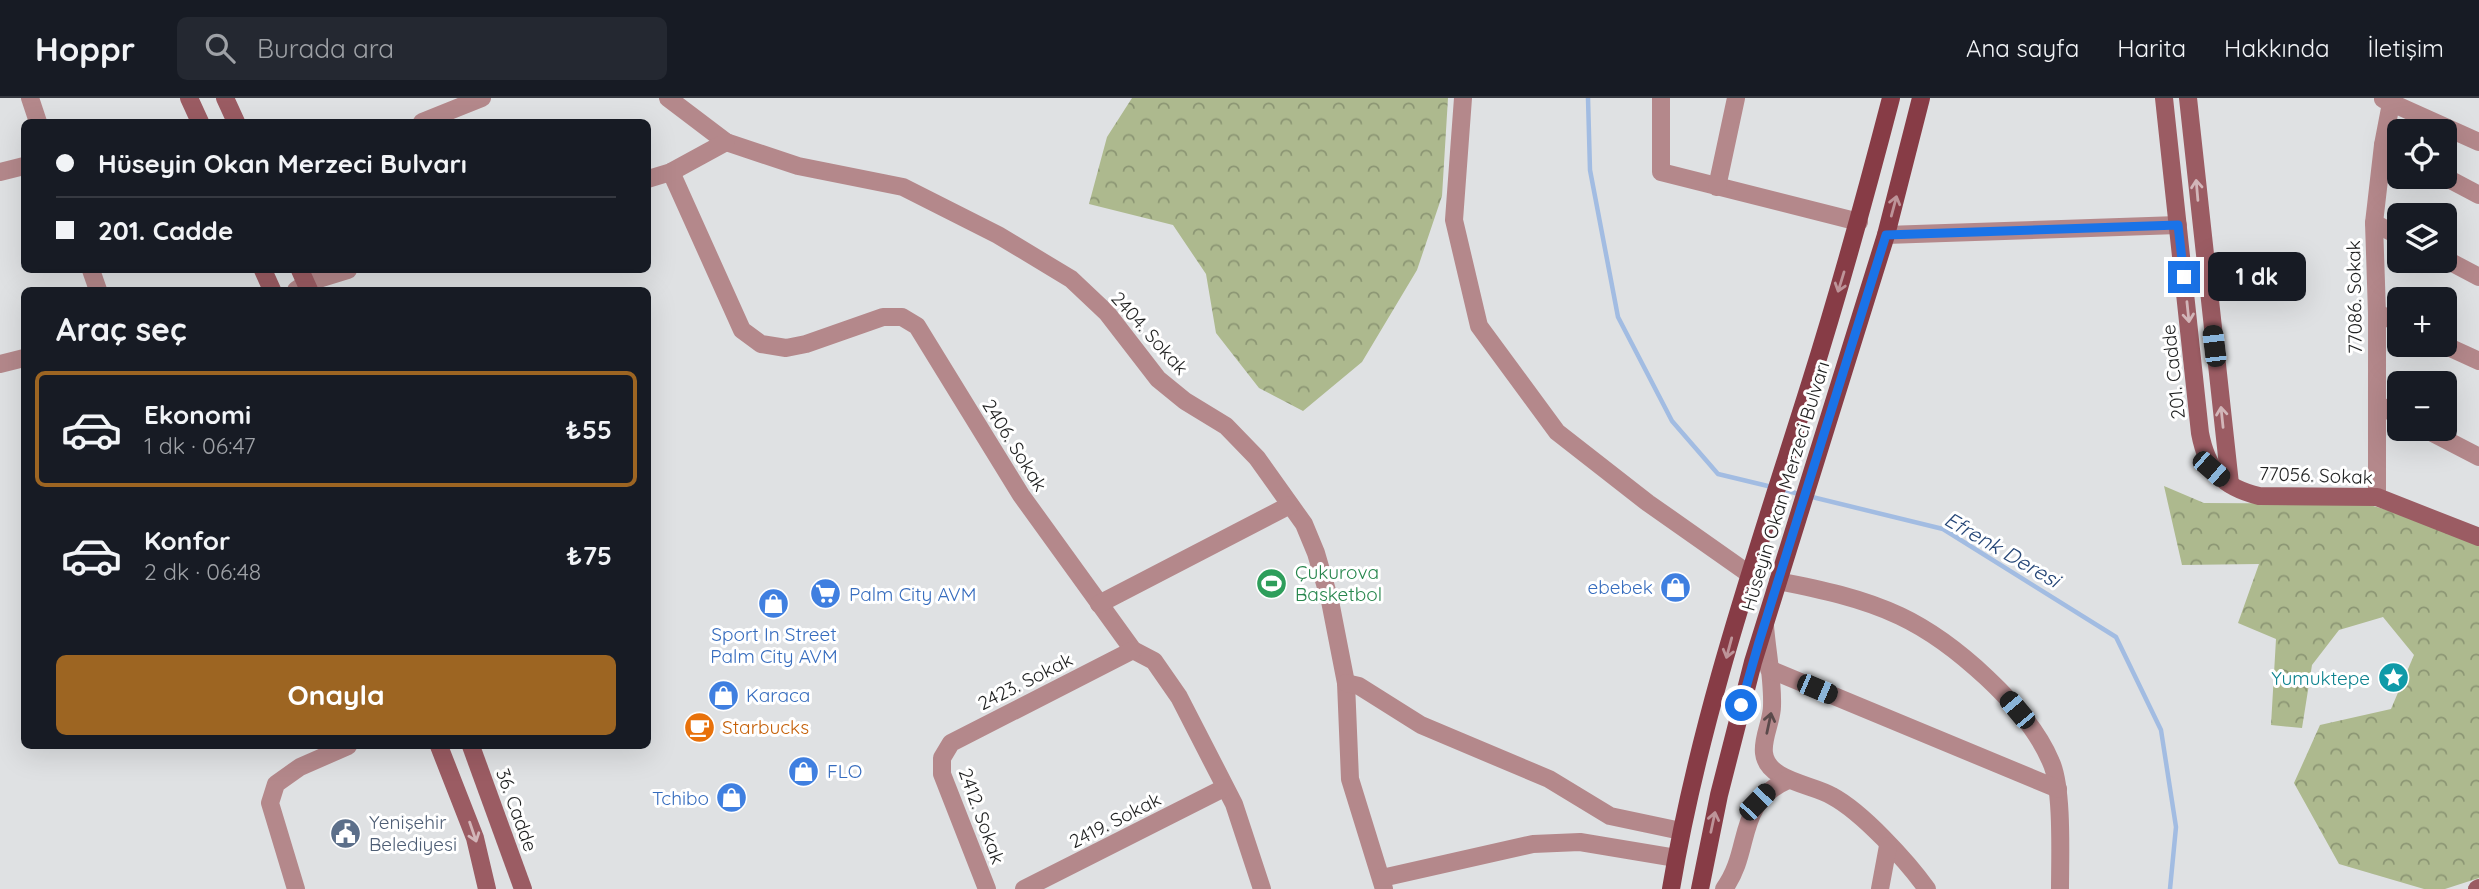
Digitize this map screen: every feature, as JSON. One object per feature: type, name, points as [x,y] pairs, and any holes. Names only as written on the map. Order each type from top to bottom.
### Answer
[{"type":"main road","name":"Hüseyin Okan Merzeci Bulvarı","points":[[1671,889],[1692,780],[1751,566],[1811,383],[1891,98]]},
{"type":"main road","name":"Hüseyin Okan Merzeci Bulvarı","points":[[1700,889],[1730,748],[1765,622],[1886,235],[1921,98]]},
{"type":"street","points":[[30,98],[37,119]]},
{"type":"street","points":[[190,98],[199,119]]},
{"type":"street","points":[[225,98],[235,119]]},
{"type":"street","points":[[430,119],[482,98]]},
{"type":"street","name":"2404. Sokak","points":[[668,98],[726,142],[798,166],[903,187],[998,234],[1070,279],[1107,313],[1158,379],[1185,401],[1226,426],[1258,458],[1304,524],[1316,553],[1330,601],[1346,683],[1350,779],[1383,883]]},
{"type":"street","points":[[1463,98],[1454,219],[1479,326],[1557,432],[1647,503],[1751,566]]},
{"type":"street","points":[[1661,98],[1661,172],[1858,222]]},
{"type":"street","points":[[1717,187],[1736,98]]},
{"type":"street","name":"201. Cadde","points":[[2164,98],[2200,433],[2211,469],[2230,484]]},
{"type":"street","points":[[2188,98],[2230,484]]},
{"type":"street","points":[[2388,99],[2479,142]]},
{"type":"street","name":"77086. Sokak","points":[[2377,498],[2374,223],[2388,99]]},
{"type":"street","points":[[651,178],[671,172],[726,142]]},
{"type":"street","points":[[2383,145],[2387,147]]},
{"type":"street","points":[[0,172],[21,167]]},
{"type":"street","name":"2406. Sokak","points":[[671,172],[741,330],[761,344],[786,348],[806,344],[883,317],[902,317],[917,326],[1021,495],[1133,650],[1154,661],[1180,697],[1234,804],[1262,889]]},
{"type":"street","points":[[2457,183],[2479,194]]},
{"type":"street","points":[[2374,223],[2387,230]]},
{"type":"street","points":[[1886,235],[2178,225]]},
{"type":"street","points":[[2457,265],[2479,277]]},
{"type":"street","points":[[303,283],[338,273]]},
{"type":"street","points":[[2377,313],[2387,318]]},
{"type":"street","points":[[2457,351],[2479,361]]},
{"type":"street","points":[[0,364],[21,359]]},
{"type":"street","points":[[2377,404],[2387,409]]},
{"type":"street","points":[[2448,441],[2479,457]]},
{"type":"street","name":"77056. Sokak","points":[[2230,484],[2241,492],[2259,496],[2377,498],[2479,537]]},
{"type":"street","points":[[1099,604],[1290,505]]},
{"type":"street","points":[[1778,581],[1832,592],[1898,615],[1970,662],[2003,694],[2030,727],[2052,763],[2058,789],[2060,889]]},
{"type":"street","points":[[1765,622],[1772,707],[1764,753],[1769,767],[1788,780],[1834,796],[1861,818],[1927,889]]},
{"type":"street","name":"2423. Sokak","points":[[942,758],[951,743],[1133,650]]},
{"type":"street","points":[[1769,669],[2058,789]]},
{"type":"street","points":[[1346,683],[1359,686],[1420,725],[1549,779],[1610,816],[1681,831]]},
{"type":"street","points":[[296,889],[270,803],[276,785],[300,767],[341,749]]},
{"type":"street","points":[[440,749],[475,838],[487,889]]},
{"type":"street","name":"36. Cadde","points":[[472,749],[523,889]]},
{"type":"street","name":"2412. Sokak","points":[[942,758],[942,774],[988,889]]},
{"type":"street","points":[[1724,889],[1733,876],[1757,802],[1770,788],[1788,780]]},
{"type":"street","name":"2419. Sokak","points":[[1024,889],[1224,788]]},
{"type":"street","points":[[1383,883],[1533,844],[1580,842],[1676,858]]},
{"type":"street","points":[[1880,889],[1888,846]]},
{"type":"green space","points":[[1132,98],[1448,98],[1442,196],[1417,270],[1362,362],[1303,411],[1259,388],[1216,333],[1206,274],[1173,225],[1089,204],[1107,137]]},
{"type":"green space","name":"Yumuktepe","points":[[2164,486],[2204,503],[2366,504],[2402,514],[2479,543],[2479,878],[2445,889],[2424,889],[2339,864],[2294,783],[2320,725],[2391,709],[2414,655],[2383,617],[2339,630],[2312,665],[2302,728],[2271,725],[2276,639],[2238,623],[2259,564],[2182,565]]},
{"type":"waterway","name":"Efrenk Deresi","points":[[1588,98],[1590,170],[1618,317],[1672,421],[1718,474],[1772,487]]},
{"type":"waterway","name":"Efrenk Deresi","points":[[1781,489],[1799,494]]},
{"type":"waterway","name":"Efrenk Deresi","points":[[1808,496],[1943,529],[2116,637],[2161,730],[2176,827],[2170,889]]},
{"type":"place","name":"Çukurova Basketbol","points":[[1272,583]]},
{"type":"place","name":"ebebek","points":[[1676,587]]},
{"type":"place","name":"Palm City AVM","points":[[826,594]]},
{"type":"place","name":"Sport In Street Palm City AVM","points":[[774,603]]},
{"type":"place","name":"Yumuktepe","points":[[2393,678]]},
{"type":"place","name":"Karaca","points":[[723,695]]},
{"type":"place","name":"Starbucks","points":[[699,727]]},
{"type":"place","name":"FLO","points":[[804,771]]},
{"type":"place","name":"Tchibo","points":[[732,798]]},
{"type":"place","name":"Yenişehir Belediyesi","points":[[346,833]]},
{"type":"route","points":[[1741,705],[1886,235],[2178,225],[2184,277]]}]
